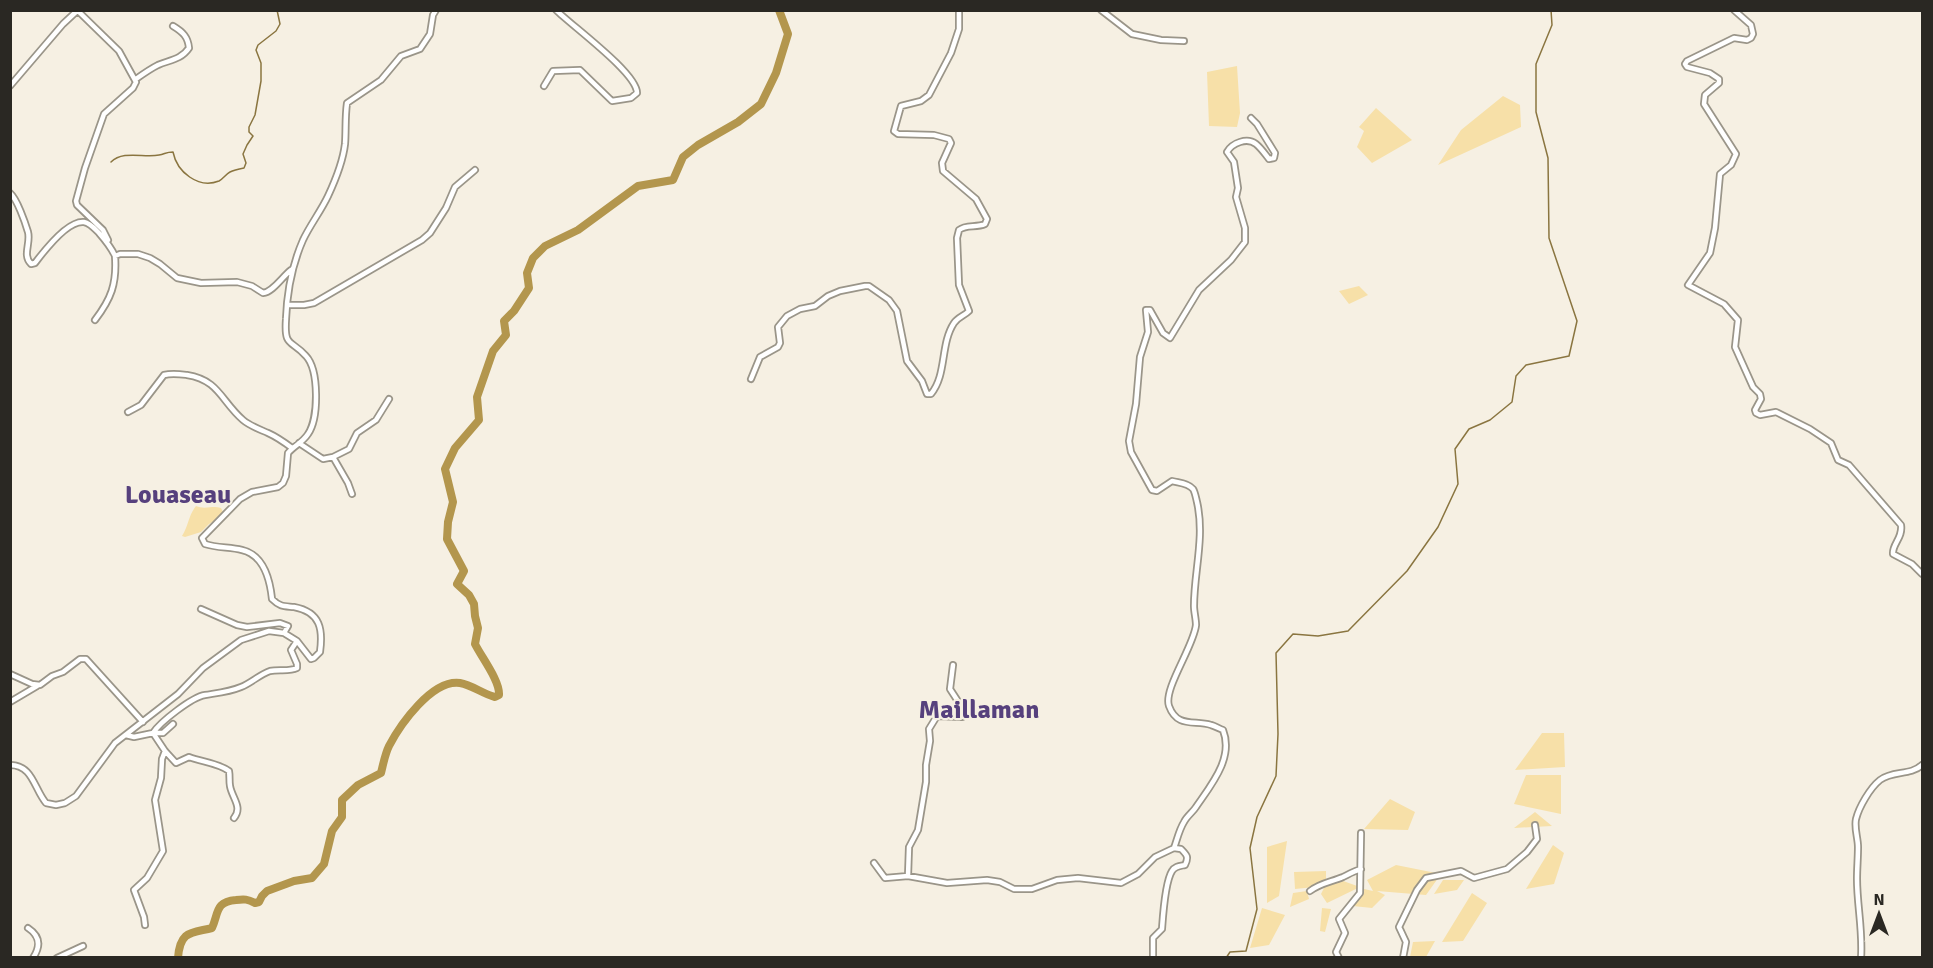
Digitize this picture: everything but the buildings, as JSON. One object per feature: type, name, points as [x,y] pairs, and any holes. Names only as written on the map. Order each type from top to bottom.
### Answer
[{"type":"street","points":[[10,765],[17,765],[28,773],[46,803],[56,805],[65,803],[75,796],[89,780],[111,747],[178,694],[203,668],[241,640],[268,631],[284,633],[297,641],[311,659],[320,652],[321,627],[317,621],[308,612],[280,606],[272,599],[269,576],[254,555],[244,550],[205,544],[202,538],[240,499],[252,492],[278,487],[283,483],[286,476],[288,453],[308,435],[313,424],[317,406],[312,372],[307,356],[288,342],[286,336],[287,305],[292,270],[303,240],[328,197],[335,178],[345,146],[347,103],[381,80],[401,56],[420,49],[430,34],[436,10]]},
{"type":"street","points":[[544,86],[553,70],[580,70],[612,101],[631,98],[637,93],[637,88],[625,73],[594,42],[556,10]]},
{"type":"street","points":[[751,379],[760,357],[778,347],[780,343],[778,327],[787,316],[800,309],[815,306],[828,296],[840,291],[865,285],[889,300],[897,311],[907,361],[922,381],[927,394],[933,392],[939,380],[953,325],[959,317],[969,311],[959,285],[957,238],[959,230],[963,227],[985,224],[987,219],[976,200],[944,171],[942,163],[951,142],[949,139],[934,135],[898,134],[894,131],[894,126],[901,106],[921,101],[929,95],[951,53],[959,29],[959,10]]},
{"type":"street","points":[[1101,10],[1132,34],[1161,40],[1184,41]]},
{"type":"street","points":[[1734,10],[1751,25],[1753,34],[1750,38],[1747,40],[1734,38],[1685,64],[1687,67],[1710,73],[1719,79],[1719,83],[1705,95],[1704,104],[1736,154],[1731,165],[1720,174],[1710,253],[1688,285],[1724,304],[1738,320],[1735,347],[1753,387],[1760,394],[1761,399],[1755,410],[1756,413],[1760,415],[1776,412],[1810,429],[1831,443],[1838,460],[1849,465],[1901,525],[1902,531],[1893,549],[1893,554],[1912,564],[1923,574]]},
{"type":"street","points":[[10,86],[63,24],[78,11],[119,51],[136,79]]},
{"type":"street","points":[[95,320],[111,298],[115,256],[103,230],[77,205],[76,201],[104,114],[133,88],[136,79],[158,65],[182,57],[189,48],[187,38],[182,31],[173,26]]},
{"type":"street","points":[[1174,848],[1184,821],[1220,773],[1227,738],[1223,730],[1211,724],[1185,723],[1169,707],[1168,700],[1168,691],[1182,665],[1196,625],[1194,607],[1199,558],[1199,512],[1194,490],[1187,485],[1172,481],[1157,491],[1152,490],[1131,452],[1129,441],[1136,404],[1140,357],[1148,332],[1146,310],[1150,310],[1163,333],[1170,338],[1199,290],[1231,260],[1245,242],[1245,228],[1236,197],[1238,188],[1234,162],[1227,152],[1236,143],[1249,140],[1256,144],[1269,159],[1274,158],[1275,153],[1251,118]]},
{"type":"street","points":[[287,305],[314,303],[422,240],[430,233],[446,208],[455,187],[476,170]]},
{"type":"street","points":[[10,193],[15,199],[29,233],[27,260],[31,264],[35,263],[67,228],[76,223],[90,224],[110,245]]},
{"type":"street","points":[[115,256],[138,254],[160,264],[177,278],[201,283],[237,282],[252,286],[263,293],[272,290],[281,278],[292,270]]},
{"type":"street","points":[[128,412],[141,405],[164,375],[169,373],[195,376],[215,386],[229,407],[244,421],[292,448]]},
{"type":"street","points":[[299,443],[323,459],[333,457],[349,449],[357,434],[376,420],[388,399]]},
{"type":"street","points":[[333,457],[352,494]]},
{"type":"street","points":[[201,609],[247,627],[280,622],[288,626],[284,633]]},
{"type":"street","points":[[153,733],[170,715],[204,695],[211,696],[243,686],[267,672],[297,669],[291,650],[297,641]]},
{"type":"street","points":[[10,702],[53,675],[63,672],[80,659],[86,659],[142,722]]},
{"type":"street","points":[[908,876],[909,847],[918,830],[926,782],[929,729],[937,716],[962,717],[963,709],[950,688],[953,665]]},
{"type":"street","points":[[10,674],[37,686]]},
{"type":"street","points":[[126,735],[134,737],[163,733],[173,724]]},
{"type":"street","points":[[153,733],[176,763],[189,757],[229,771],[231,790],[237,803],[237,814],[234,818]]},
{"type":"street","points":[[145,925],[134,890],[147,878],[163,851],[155,800],[165,751]]},
{"type":"street","points":[[1861,957],[1856,819],[1879,781],[1888,776],[1916,770],[1923,765]]},
{"type":"street","points":[[1403,957],[1406,942],[1399,927],[1425,879],[1461,871],[1474,878],[1507,869],[1527,852],[1537,839],[1535,825]]},
{"type":"street","points":[[1338,957],[1336,952],[1345,933],[1339,919],[1360,893],[1361,833]]},
{"type":"street","points":[[874,863],[885,878],[908,876],[947,883],[987,880],[1000,882],[1014,889],[1032,889],[1056,879],[1078,878],[1121,883],[1138,874],[1155,857],[1174,848],[1181,849],[1188,855],[1188,860],[1185,865],[1173,869],[1170,876],[1166,888],[1162,929],[1153,938],[1153,957]]},
{"type":"street","points":[[1310,891],[1316,886],[1361,869]]},
{"type":"street","points":[[28,928],[38,937],[38,948],[33,957]]},
{"type":"street","points":[[57,957],[83,946]]},
{"type":"shaded area","points":[[1237,66],[1240,113],[1237,127],[1209,126],[1207,72]]},
{"type":"shaded area","points":[[1503,96],[1520,105],[1521,127],[1438,165],[1461,130]]},
{"type":"shaded area","points":[[1376,108],[1412,140],[1372,163],[1357,147],[1364,131],[1359,127]]},
{"type":"shaded area","points":[[1359,286],[1368,295],[1349,304],[1339,291]]},
{"type":"shaded area","points":[[196,506],[218,507],[223,512],[221,517],[201,532],[182,536],[191,513]]},
{"type":"shaded area","points":[[1542,733],[1564,733],[1565,767],[1515,770]]},
{"type":"shaded area","points":[[1526,775],[1561,775],[1561,814],[1514,804]]},
{"type":"shaded area","points":[[1390,799],[1415,812],[1408,830],[1364,829]]},
{"type":"shaded area","points":[[1535,812],[1552,826],[1514,828]]},
{"type":"shaded area","points":[[1287,841],[1279,896],[1267,903],[1267,847]]},
{"type":"shaded area","points":[[1553,845],[1564,853],[1554,884],[1526,889]]},
{"type":"shaded area","points":[[1396,865],[1441,874],[1426,895],[1377,891],[1385,895],[1372,908],[1353,906],[1364,889],[1373,891],[1367,880]]},
{"type":"shaded area","points":[[1326,871],[1326,885],[1332,877],[1360,887],[1327,903],[1321,894],[1325,886],[1295,889],[1294,872]]},
{"type":"shaded area","points":[[1443,880],[1464,880],[1457,890],[1434,894]]},
{"type":"shaded area","points":[[1307,891],[1309,899],[1290,907],[1293,893]]},
{"type":"shaded area","points":[[1472,893],[1487,903],[1463,941],[1442,942]]},
{"type":"shaded area","points":[[1262,908],[1285,915],[1269,945],[1250,948]]},
{"type":"shaded area","points":[[1322,908],[1331,909],[1325,932],[1320,931]]},
{"type":"shaded area","points":[[1435,941],[1426,957],[1410,957],[1413,942]]},
{"type":"waterway","points":[[111,162],[121,156],[153,156],[173,152],[184,172],[196,181],[204,183],[219,181],[230,172],[244,168],[246,163],[243,154],[253,136],[249,132],[249,127],[255,115],[261,81],[261,63],[256,50],[258,45],[276,31],[280,24],[277,10]]},
{"type":"waterway","points":[[178,958],[184,938],[193,932],[212,928],[219,909],[224,903],[241,899],[259,902],[267,891],[294,881],[312,878],[324,864],[332,831],[342,817],[342,800],[358,785],[381,773],[386,752],[394,737],[418,705],[428,696],[439,688],[460,683],[495,697],[499,695],[494,676],[475,644],[478,628],[474,604],[469,595],[457,584],[464,571],[447,539],[453,502],[445,469],[455,448],[479,420],[477,397],[493,351],[506,335],[504,321],[514,311],[529,288],[527,273],[533,258],[545,246],[578,230],[638,186],[673,180],[683,157],[698,145],[738,122],[761,104],[776,73],[788,34],[779,10]]},
{"type":"waterway","points":[[1226,958],[1230,952],[1246,951],[1257,909],[1250,848],[1257,817],[1276,776],[1278,734],[1276,653],[1293,634],[1318,636],[1348,631],[1407,571],[1438,527],[1458,484],[1455,449],[1469,429],[1490,420],[1512,402],[1516,376],[1526,365],[1569,356],[1577,321],[1549,238],[1548,158],[1536,112],[1536,64],[1552,25],[1551,10]]},
{"type":"district","name":"Louaseau","points":[[178,495]]},
{"type":"district","name":"Maillaman","points":[[979,710]]}]
